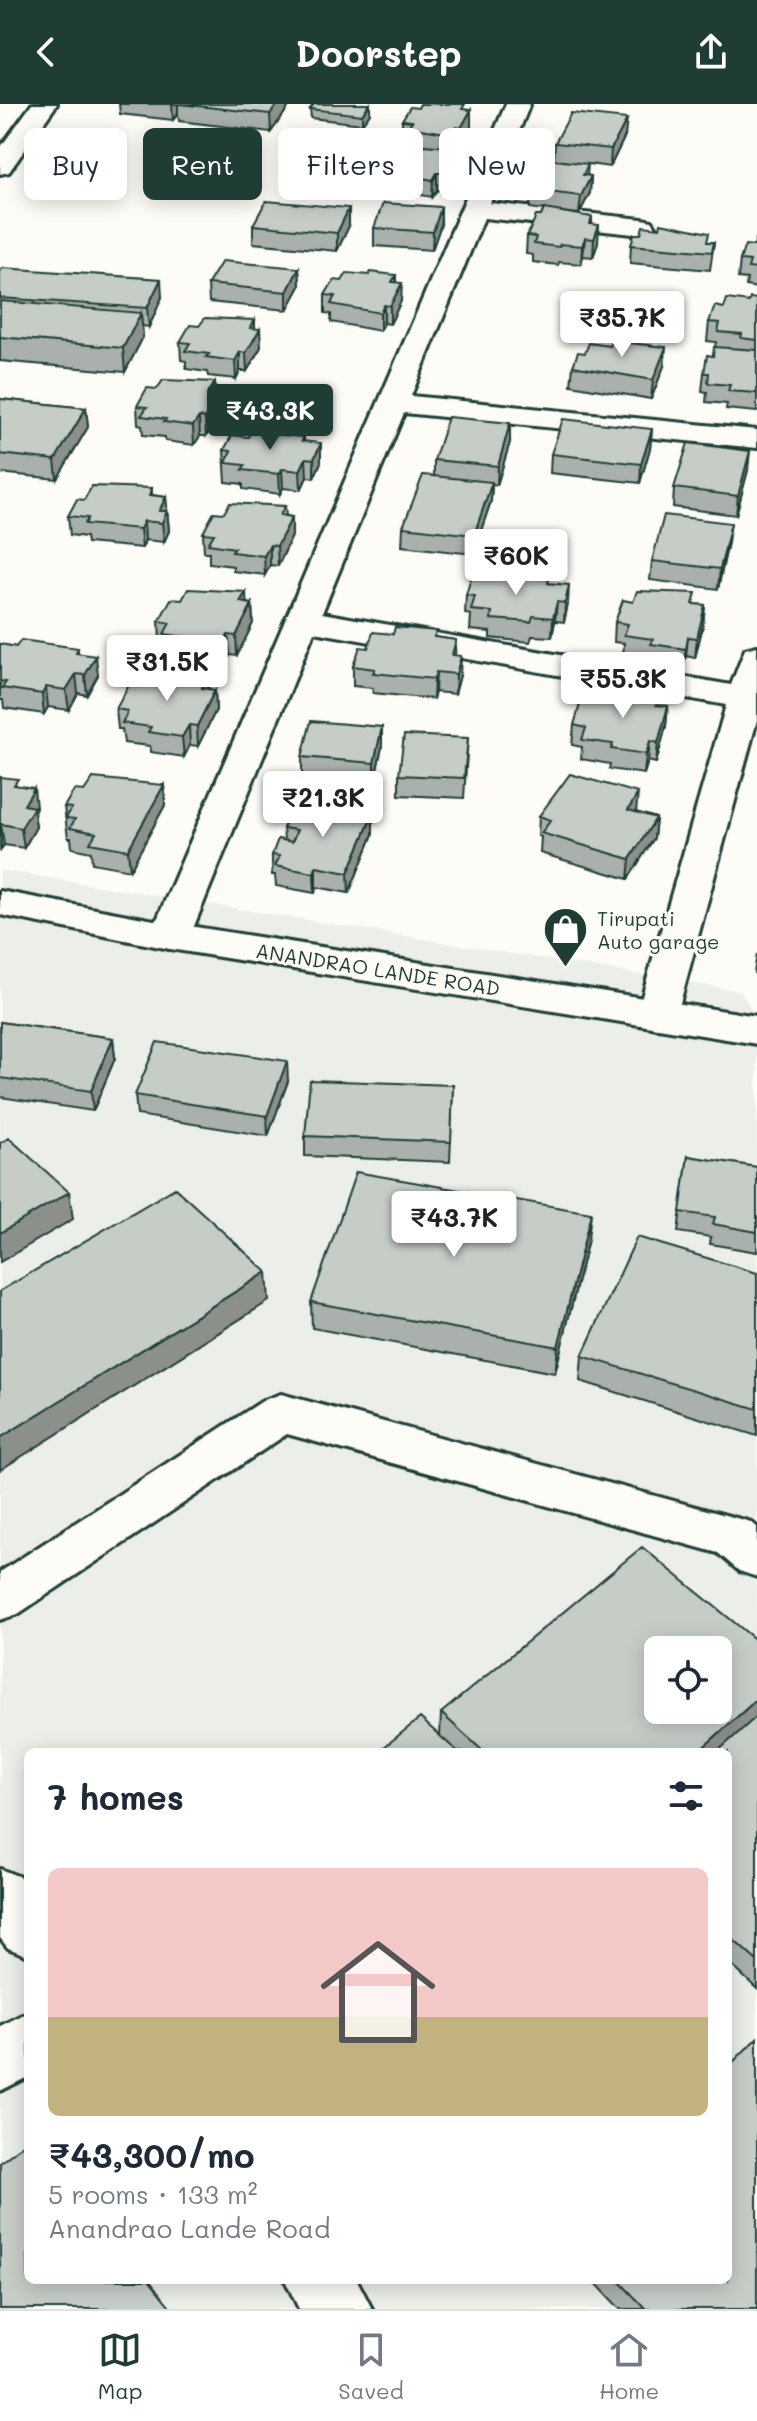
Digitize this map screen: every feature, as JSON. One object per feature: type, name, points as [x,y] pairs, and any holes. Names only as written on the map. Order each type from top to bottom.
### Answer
[{"type":"street","points":[[0,166],[45,104]]},
{"type":"street","points":[[170,936],[518,104]]},
{"type":"street","points":[[474,209],[642,227]]},
{"type":"street","points":[[393,403],[757,439]]},
{"type":"street","points":[[302,620],[745,698]]},
{"type":"street","points":[[657,1014],[757,656]]},
{"type":"street","name":"ANANDRAO LANDE ROAD","points":[[0,903],[170,936],[757,1030]]},
{"type":"street","points":[[0,1599],[281,1413],[733,1537],[757,1556]]},
{"type":"street","points":[[0,1895],[24,1924]]},
{"type":"street","points":[[0,2062],[24,2043]]},
{"type":"street","points":[[319,2284],[340,2309]]},
{"type":"shaded area","points":[[0,870],[740,991],[757,1019],[757,2309],[0,2309]]},
{"type":"building","points":[[179,104],[278,104],[270,114]]},
{"type":"building","points":[[314,104],[369,104],[362,115],[310,109]]},
{"type":"building","points":[[420,104],[465,104],[462,109],[471,110],[461,128],[439,128],[439,132],[408,127],[412,121],[402,120],[410,107],[418,108]]},
{"type":"building","points":[[571,113],[627,119],[611,149],[555,143]]},
{"type":"building","points":[[423,146],[439,146],[439,173],[433,180],[423,178]]},
{"type":"building","points":[[555,160],[588,164],[583,175],[591,176],[581,196],[555,193]]},
{"type":"building","points":[[266,201],[349,208],[337,233],[253,225]]},
{"type":"building","points":[[383,203],[441,207],[433,232],[374,228]]},
{"type":"building","points":[[544,209],[592,217],[590,224],[599,225],[594,239],[585,238],[582,246],[534,244],[536,237],[527,236],[536,216],[541,216]]},
{"type":"building","points":[[661,223],[709,233],[707,242],[714,242],[712,252],[631,245],[634,234],[641,234],[643,226],[660,228]]},
{"type":"building","points":[[756,238],[757,269],[748,268],[750,261],[740,260],[745,245],[754,246]]},
{"type":"building","points":[[222,261],[299,268],[287,292],[208,284]]},
{"type":"building","points":[[2,268],[161,279],[147,308],[0,298]]},
{"type":"building","points":[[370,272],[396,275],[392,282],[402,283],[390,306],[384,305],[380,313],[331,304],[335,296],[325,295],[334,280],[342,281],[347,273],[369,275]]},
{"type":"building","points":[[750,298],[757,299],[757,340],[741,338],[742,334],[718,332],[720,323],[709,322],[715,306],[724,308],[727,299],[749,302]]},
{"type":"building","points":[[0,301],[141,313],[123,348],[0,337]]},
{"type":"building","points":[[205,318],[255,320],[250,328],[260,329],[246,353],[240,352],[235,361],[185,351],[190,343],[180,342],[190,325],[199,326]]},
{"type":"building","points":[[612,341],[666,347],[653,380],[573,366],[578,352],[585,353],[589,343],[610,346]]},
{"type":"building","points":[[714,347],[757,350],[757,393],[728,391],[730,385],[708,383],[709,373],[704,373],[707,355],[713,356]]},
{"type":"building","points":[[163,380],[215,382],[210,391],[220,392],[205,418],[199,417],[193,426],[141,416],[147,407],[137,406],[147,388],[157,389]]},
{"type":"building","points":[[0,399],[86,408],[55,460],[0,454]]},
{"type":"building","points":[[448,417],[510,423],[498,466],[434,460]]},
{"type":"building","points":[[563,419],[652,429],[641,464],[551,454]]},
{"type":"building","points":[[251,432],[304,437],[302,441],[321,443],[314,459],[306,458],[300,471],[282,469],[279,474],[242,470],[245,465],[226,463],[231,451],[224,450],[232,435],[248,437]]},
{"type":"building","points":[[688,443],[750,451],[738,496],[674,488]]},
{"type":"building","points":[[423,475],[492,482],[474,535],[403,527]]},
{"type":"building","points":[[92,486],[152,488],[149,495],[166,497],[159,511],[167,511],[162,523],[144,521],[140,529],[85,524],[88,518],[68,516],[77,499],[84,500]]},
{"type":"building","points":[[230,503],[285,506],[280,515],[292,517],[277,546],[270,545],[264,556],[232,552],[235,548],[208,544],[214,534],[203,533],[214,512],[224,513]]},
{"type":"building","points":[[664,515],[731,523],[720,569],[652,561]]},
{"type":"building","points":[[491,573],[549,579],[548,583],[569,585],[565,603],[557,602],[553,618],[533,616],[531,622],[491,619],[492,612],[471,610],[475,596],[466,595],[471,578],[490,580]]},
{"type":"building","points":[[188,589],[246,592],[240,602],[252,604],[236,636],[228,635],[222,647],[189,643],[192,638],[164,634],[170,623],[159,621],[171,599],[182,600]]},
{"type":"building","points":[[637,591],[696,593],[693,604],[705,605],[697,638],[688,637],[686,649],[651,644],[653,639],[624,635],[628,624],[615,622],[623,600],[633,602]]},
{"type":"building","points":[[395,627],[436,631],[434,637],[456,640],[452,655],[461,656],[456,674],[436,672],[434,679],[373,673],[375,669],[353,666],[360,647],[368,648],[373,632],[393,634]]},
{"type":"building","points":[[21,640],[78,648],[76,653],[96,656],[85,675],[76,674],[66,690],[46,687],[42,694],[2,688],[6,682],[0,681],[0,644],[16,647]]},
{"type":"building","points":[[148,674],[208,677],[202,688],[215,690],[197,726],[189,725],[182,737],[148,732],[151,727],[122,723],[128,711],[116,709],[129,685],[141,687]]},
{"type":"building","points":[[627,688],[660,693],[656,705],[668,706],[658,743],[650,741],[646,754],[611,749],[613,744],[582,740],[586,728],[574,725],[581,701],[593,703],[598,690],[625,694]]},
{"type":"building","points":[[311,721],[382,727],[374,763],[302,757]]},
{"type":"building","points":[[404,735],[468,738],[464,778],[399,775]]},
{"type":"building","points":[[570,774],[638,793],[628,810],[656,818],[630,859],[541,833],[551,820],[539,816]]},
{"type":"building","points":[[0,777],[18,779],[14,785],[34,788],[24,805],[34,807],[21,828],[0,826]]},
{"type":"building","points":[[93,778],[164,785],[128,850],[90,843],[96,833],[70,828],[75,819],[66,818],[72,808],[64,807],[74,790],[84,791]]},
{"type":"building","points":[[305,803],[373,814],[348,873],[316,867],[314,873],[275,866],[280,856],[272,855],[278,839],[292,842],[297,830],[283,828],[289,816],[299,817]]},
{"type":"building","points":[[0,1022],[113,1038],[91,1091],[0,1078]]},
{"type":"building","points":[[157,1042],[287,1061],[267,1116],[135,1095]]},
{"type":"building","points":[[310,1080],[453,1085],[451,1142],[305,1136]]},
{"type":"building","points":[[9,1138],[69,1192],[0,1233],[0,1143]]},
{"type":"building","points":[[688,1156],[757,1167],[757,1232],[713,1224],[715,1217],[680,1212]]},
{"type":"building","points":[[356,1172],[591,1213],[558,1347],[311,1302]]},
{"type":"building","points":[[175,1188],[267,1272],[0,1438],[0,1291]]},
{"type":"building","points":[[637,1237],[757,1273],[757,1409],[582,1356]]},
{"type":"building","points":[[642,1547],[757,1641],[757,1699],[732,1721],[732,1636],[644,1636],[644,1724],[729,1724],[702,1748],[480,1748],[441,1713]]},
{"type":"building","points":[[757,1716],[757,1961],[732,1939],[732,1748],[721,1748]]},
{"type":"building","points":[[420,1718],[454,1748],[383,1748]]},
{"type":"building","points":[[757,2038],[757,2309],[646,2309],[622,2284],[732,2284],[732,2063]]},
{"type":"building","points":[[24,2143],[24,2284],[152,2284],[172,2309],[0,2309],[0,2163]]},
{"type":"place","name":"Tirupati Auto garage","points":[[566,969]]}]
